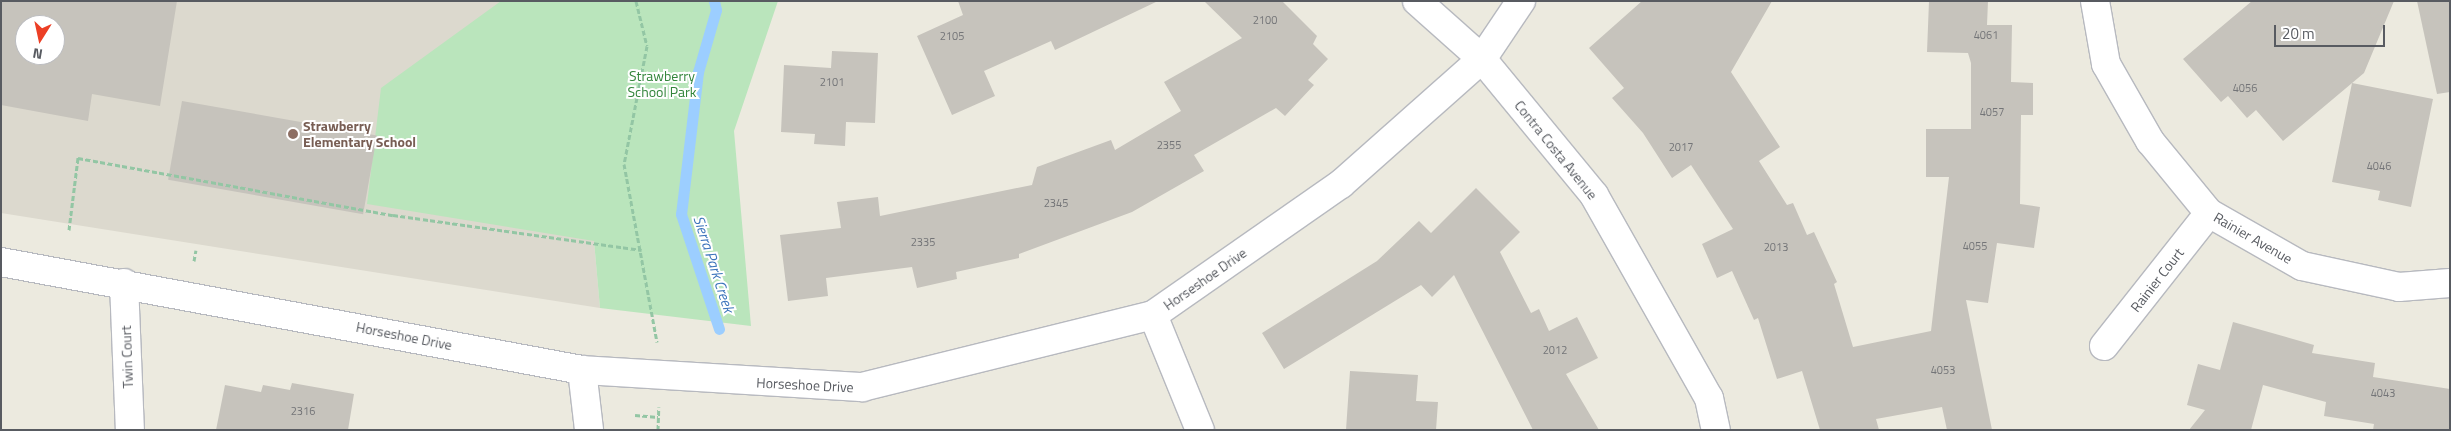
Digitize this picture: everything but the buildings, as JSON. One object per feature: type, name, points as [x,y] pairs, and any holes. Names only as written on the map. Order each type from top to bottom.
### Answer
[{"type":"street","name":"Contra Costa Avenue","points":[[1417,1],[1482,59],[1594,195],[1709,398],[1716,430]]},
{"type":"street","name":"Horseshoe Drive","points":[[1,262],[124,283],[582,370],[661,378],[862,387],[1153,316],[1341,184],[1482,59],[1521,1]]},
{"type":"street","name":"Rainier Avenue","points":[[2095,1],[2106,64],[2150,141],[2209,213],[2302,266],[2399,287],[2450,283]]},
{"type":"street","name":"Rainier Court","points":[[2104,346],[2209,213]]},
{"type":"street","name":"Twin Court","points":[[124,283],[130,430]]},
{"type":"street","points":[[1153,316],[1200,430]]},
{"type":"street","points":[[582,370],[589,430]]},
{"type":"path","points":[[636,1],[647,46],[624,164],[642,250],[661,378]]},
{"type":"path","points":[[69,230],[78,158],[393,215],[642,250]]},
{"type":"path","points":[[194,261],[196,250]]},
{"type":"path","points":[[635,415],[658,418]]},
{"type":"shaded area","name":"Strawberry Elementary School","points":[[1,1],[553,1],[594,241],[600,308],[1,213]]},
{"type":"green space","name":"Strawberry School Park","points":[[501,1],[778,1],[734,131],[751,326],[600,308],[594,241],[367,204],[381,88]]},
{"type":"waterway","name":"Sierra Park Creek","points":[[714,1],[716,10],[698,72],[681,214],[719,329]]},
{"type":"place","name":"Strawberry Elementary School","points":[[293,134]]}]
